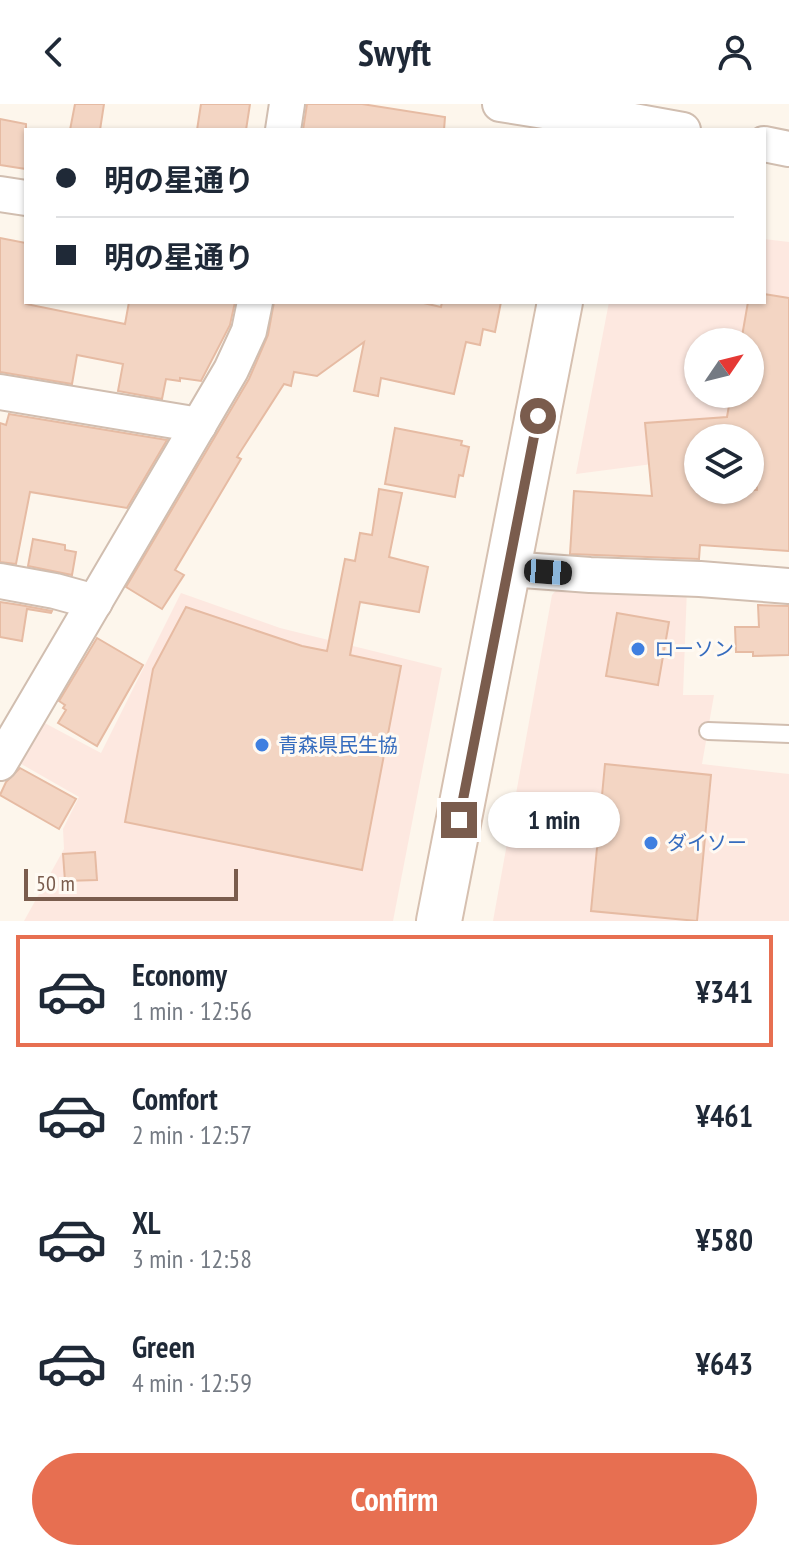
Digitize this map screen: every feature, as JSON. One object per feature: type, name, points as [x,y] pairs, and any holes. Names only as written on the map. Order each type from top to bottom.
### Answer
[{"type":"street","points":[[283,128],[287,104]]},
{"type":"street","points":[[500,104],[669,128]]},
{"type":"street","points":[[766,144],[789,149]]},
{"type":"street","points":[[0,194],[24,198]]},
{"type":"street","points":[[0,763],[243,346],[254,304]]},
{"type":"street","points":[[439,921],[560,304]]},
{"type":"street","points":[[0,392],[199,425]]},
{"type":"street","points":[[508,569],[789,586]]},
{"type":"street","points":[[0,581],[95,602]]},
{"type":"lane","points":[[708,731],[789,734]]},
{"type":"shaded area","points":[[766,239],[789,242],[789,450],[764,452],[764,424],[684,424],[684,460],[576,474],[609,304],[766,304]]},
{"type":"shaded area","points":[[563,582],[687,588],[683,695],[714,695],[702,764],[789,774],[789,921],[493,921],[552,595]]},
{"type":"shaded area","points":[[181,593],[280,628],[442,668],[393,921],[24,921],[64,849],[63,829],[79,797],[16,761],[39,720],[101,753]]},
{"type":"building","points":[[75,104],[104,104],[100,128],[70,128]]},
{"type":"building","points":[[201,104],[250,104],[246,128],[197,128]]},
{"type":"building","points":[[307,104],[362,104],[445,117],[444,128],[303,128]]},
{"type":"building","points":[[0,119],[26,124],[24,169],[0,165]]},
{"type":"building","points":[[0,238],[24,243],[24,304],[125,324],[129,304],[235,304],[230,325],[201,381],[166,379],[162,399],[118,391],[123,364],[77,355],[72,384],[0,372]]},
{"type":"building","points":[[766,294],[789,298],[789,551],[700,545],[699,559],[570,554],[574,491],[652,496],[645,423],[727,417],[729,408],[764,408],[764,328],[743,328],[748,304],[766,304]]},
{"type":"building","points":[[274,304],[428,304],[441,307],[442,304],[501,304],[495,332],[483,329],[480,345],[466,342],[454,394],[381,378],[378,396],[354,391],[364,342],[317,376],[294,372],[291,386],[284,384],[237,457],[241,459],[175,570],[184,575],[162,609],[126,587],[249,379],[268,335]]},
{"type":"building","points":[[9,414],[167,440],[127,508],[30,492],[16,564],[0,562],[0,423],[6,425]]},
{"type":"building","points":[[395,428],[462,441],[461,445],[469,447],[455,497],[385,484]]},
{"type":"building","name":"青森県民生協","points":[[379,489],[402,493],[389,557],[428,567],[419,612],[360,602],[350,655],[401,666],[362,870],[125,822],[153,669],[186,607],[302,646],[327,651],[345,559],[355,561],[360,533],[372,535]]},
{"type":"building","points":[[33,539],[65,545],[65,550],[76,552],[72,575],[28,566]]},
{"type":"building","points":[[0,602],[52,611],[27,609],[22,641],[0,637]]},
{"type":"building","points":[[758,605],[789,606],[789,655],[753,656],[753,652],[736,652],[735,627],[759,627]]},
{"type":"building","name":"ローソン","points":[[617,613],[669,622],[658,685],[606,676]]},
{"type":"building","points":[[97,638],[143,665],[97,746],[58,723],[66,710],[59,701]]},
{"type":"building","name":"ダイソー","points":[[605,764],[711,775],[697,921],[591,911]]},
{"type":"building","points":[[20,768],[76,799],[59,829],[0,795],[6,782]]},
{"type":"building","points":[[95,852],[97,880],[65,881],[63,854]]},
{"type":"place","name":"ローソン","points":[[638,649]]},
{"type":"place","name":"青森県民生協","points":[[262,745]]},
{"type":"place","name":"ダイソー","points":[[651,843]]},
{"type":"route","points":[[459,820],[538,416]]}]
